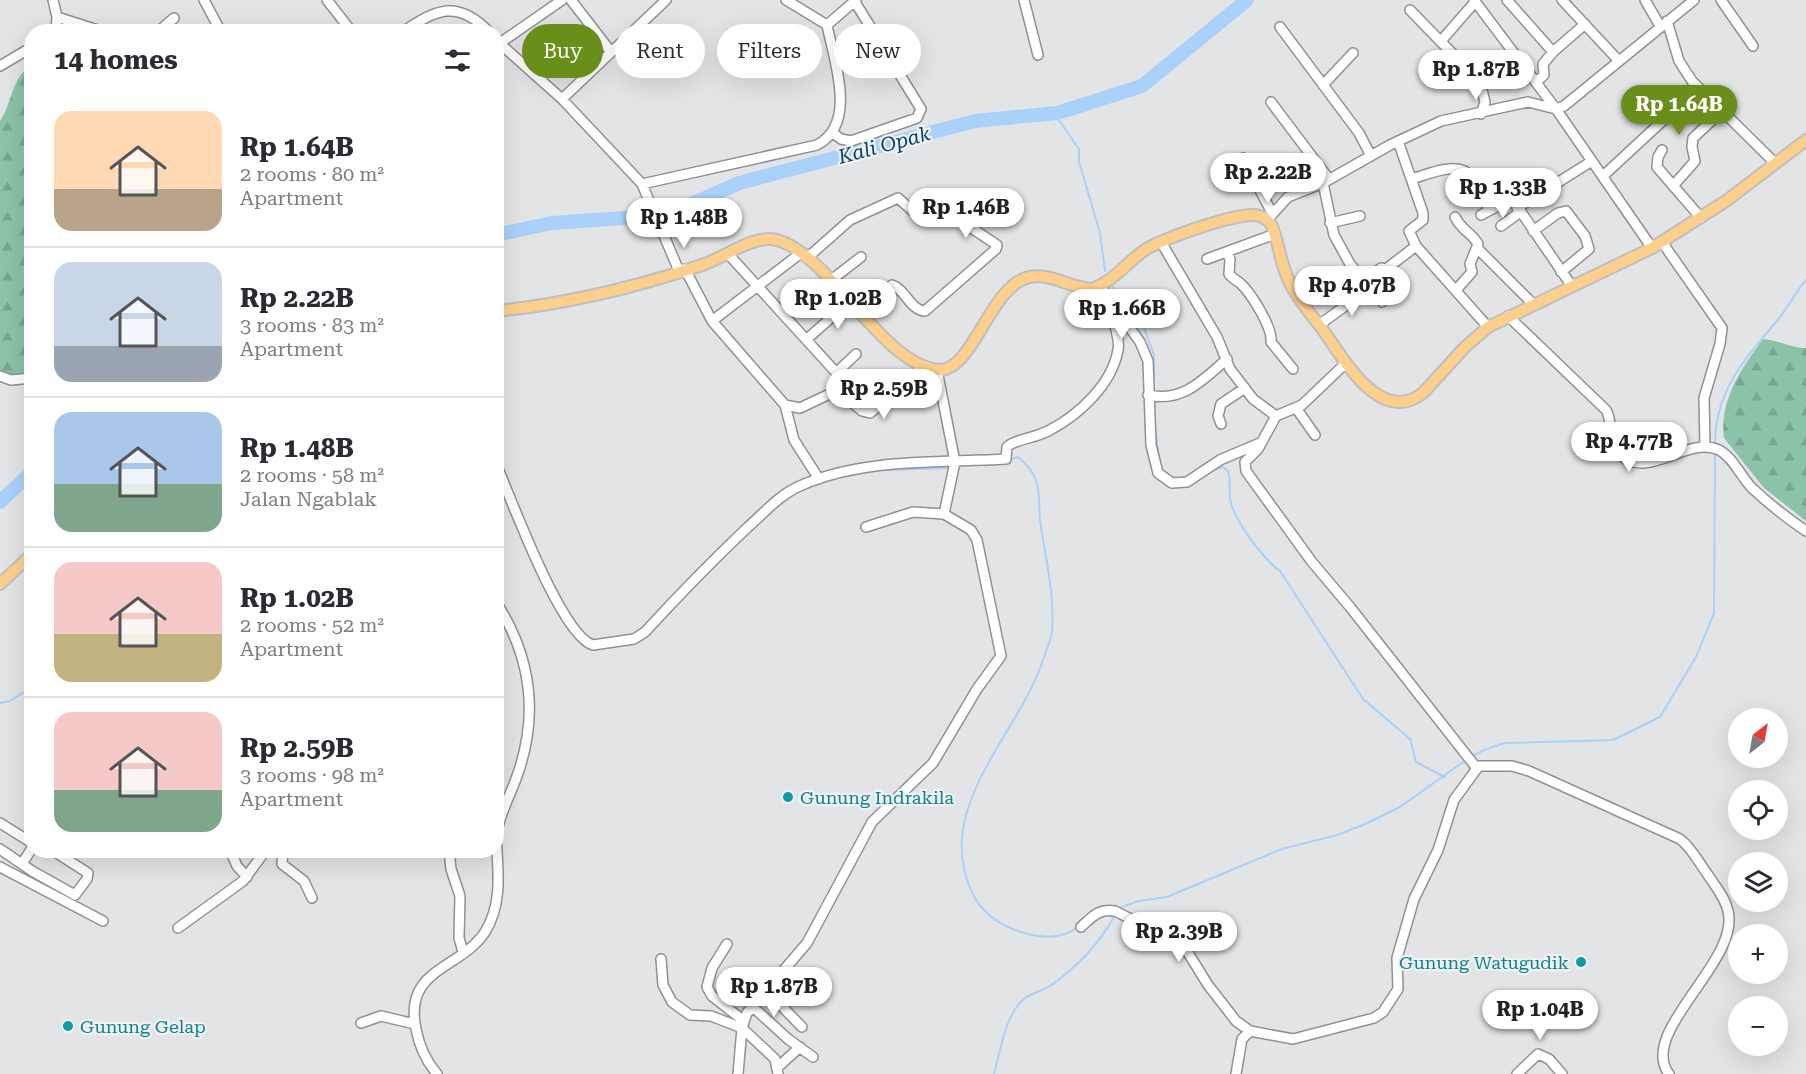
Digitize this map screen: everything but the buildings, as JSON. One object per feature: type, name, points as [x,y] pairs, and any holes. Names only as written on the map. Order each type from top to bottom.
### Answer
[{"type":"main road","points":[[504,310],[605,294],[729,255],[766,239],[778,240],[804,256],[905,355],[937,370],[948,369],[955,365],[992,310],[1019,280],[1040,275],[1082,288],[1100,286],[1135,257],[1161,242],[1244,216],[1270,216],[1289,282],[1346,363],[1365,386],[1380,397],[1396,401],[1410,400],[1423,393],[1465,347],[1488,327],[1657,245],[1701,218],[1806,140]]},
{"type":"main road","points":[[0,584],[24,562]]},
{"type":"street","points":[[53,0],[57,24]]},
{"type":"street","points":[[204,0],[217,24]]},
{"type":"street","points":[[504,38],[562,0]]},
{"type":"street","points":[[571,0],[611,52]]},
{"type":"street","points":[[562,99],[666,0]]},
{"type":"street","points":[[642,184],[817,146],[833,133],[839,119],[841,98],[827,25],[786,0]]},
{"type":"street","points":[[1024,0],[1038,55]]},
{"type":"street","points":[[1507,0],[1553,52]]},
{"type":"street","points":[[1562,0],[1618,60]]},
{"type":"street","points":[[1645,0],[1664,23],[1679,60],[1698,88],[1775,163]]},
{"type":"street","points":[[1243,158],[1270,216],[1288,197],[1326,181],[1398,141],[1441,121],[1528,102],[1556,109],[1564,106],[1694,0]]},
{"type":"street","points":[[1721,0],[1753,46]]},
{"type":"street","points":[[329,1],[346,24]]},
{"type":"street","points":[[827,25],[856,1],[921,109],[916,118],[851,141],[842,139],[833,133]]},
{"type":"street","points":[[1441,41],[1474,1],[1556,109],[1603,176],[1722,328],[1720,344],[1703,405],[1705,447]]},
{"type":"street","points":[[417,24],[435,14],[460,5],[481,24]]},
{"type":"street","points":[[1410,10],[1480,82],[1485,102],[1481,114]]},
{"type":"street","points":[[57,17],[79,24]]},
{"type":"street","points":[[167,24],[174,18]]},
{"type":"street","points":[[1536,82],[1544,75],[1543,64],[1553,52],[1585,24]]},
{"type":"street","points":[[1280,27],[1359,133],[1371,156]]},
{"type":"street","points":[[504,46],[562,99],[642,184],[664,238],[712,321],[785,405],[794,440],[819,479]]},
{"type":"street","points":[[0,66],[24,52]]},
{"type":"street","points":[[1323,85],[1353,53]]},
{"type":"street","points":[[1603,176],[1698,88]]},
{"type":"street","points":[[1271,102],[1326,181],[1330,223],[1350,264],[1382,302]]},
{"type":"street","points":[[1673,186],[1695,161],[1693,138],[1722,111]]},
{"type":"street","points":[[1398,141],[1424,217],[1409,231],[1416,246],[1488,327]]},
{"type":"street","points":[[1662,150],[1658,157],[1657,167],[1701,218]]},
{"type":"street","points":[[1501,226],[1518,210],[1592,160]]},
{"type":"street","points":[[1412,179],[1450,168],[1460,169],[1465,171],[1485,213],[1511,199]]},
{"type":"street","points":[[1506,190],[1571,285]]},
{"type":"street","points":[[712,321],[756,284],[804,256],[850,220],[898,198],[915,213],[940,207],[997,245],[996,249],[925,311],[917,309],[898,288],[891,285],[861,313]]},
{"type":"street","points":[[1533,231],[1558,213],[1566,211],[1585,236],[1589,249],[1562,272]]},
{"type":"street","points":[[1330,223],[1360,216]]},
{"type":"street","points":[[1455,217],[1461,229],[1474,238],[1478,249],[1533,304]]},
{"type":"street","points":[[1207,259],[1275,234]]},
{"type":"street","points":[[1161,242],[1217,337],[1230,369],[1253,399],[1276,416]]},
{"type":"street","points":[[1319,325],[1368,285],[1381,268],[1386,269],[1416,246]]},
{"type":"street","points":[[1456,290],[1472,272],[1470,264],[1478,249]]},
{"type":"street","points":[[1226,252],[1230,259],[1229,274],[1239,282],[1252,299],[1272,332],[1271,342],[1293,369]]},
{"type":"street","points":[[729,255],[807,339],[843,382],[838,390],[800,408],[785,405]]},
{"type":"street","points":[[830,281],[861,257]]},
{"type":"street","points":[[1100,286],[1144,351],[1148,361],[1155,465],[1158,473],[1172,483],[1187,482],[1220,460],[1263,442]]},
{"type":"street","points":[[807,339],[850,301]]},
{"type":"street","points":[[504,482],[560,609],[575,634],[593,645],[640,636],[703,569],[776,501],[800,486],[843,471],[872,467],[1006,459],[1007,447],[1011,444],[1052,429],[1097,393],[1110,375],[1119,346],[1113,322],[1116,309]]},
{"type":"street","points":[[1508,316],[1606,410],[1610,416],[1612,444],[1617,452],[1627,459],[1649,462],[1692,448],[1705,447],[1725,454],[1752,487],[1777,511],[1806,531]]},
{"type":"street","points":[[836,373],[856,354]]},
{"type":"street","points":[[1152,396],[1187,392],[1227,359]]},
{"type":"street","points":[[1346,363],[1296,408],[1276,416],[1263,442],[1245,462],[1246,471],[1312,562],[1399,667],[1472,761],[1521,768],[1680,839],[1722,896],[1729,919],[1727,941],[1674,1020],[1663,1053],[1663,1061],[1669,1074]]},
{"type":"street","points":[[838,390],[862,411],[870,413],[925,366]]},
{"type":"street","points":[[937,370],[955,462],[944,514]]},
{"type":"street","points":[[0,376],[11,380],[24,379]]},
{"type":"street","points":[[1221,424],[1218,416],[1221,404],[1245,388]]},
{"type":"street","points":[[1296,408],[1315,435]]},
{"type":"street","points":[[738,1074],[743,1025],[753,1007],[807,943],[872,822],[933,763],[977,689],[1001,656],[977,540],[970,530],[944,514],[913,512],[866,527]]},
{"type":"street","points":[[504,616],[512,630],[528,676],[531,714],[518,775],[504,811]]},
{"type":"street","points":[[1081,927],[1098,912],[1106,909],[1115,911],[1174,941],[1196,962],[1205,981],[1236,1021],[1251,1031],[1299,1039],[1374,1018],[1383,1012],[1398,989],[1397,958],[1416,892],[1438,850],[1454,800],[1472,761]]},
{"type":"street","points":[[0,823],[24,838]]},
{"type":"street","points":[[0,849],[75,895],[87,879],[88,873],[65,858]]},
{"type":"street","points":[[22,864],[26,858]]},
{"type":"street","points":[[234,858],[247,877]]},
{"type":"street","points":[[178,928],[247,877],[260,858]]},
{"type":"street","points":[[282,858],[282,864],[304,881],[312,898]]},
{"type":"street","points":[[450,858],[460,896],[459,938],[463,952]]},
{"type":"street","points":[[437,1074],[422,1051],[413,1012],[420,987],[429,976],[463,952],[485,932],[492,917],[499,883],[497,858]]},
{"type":"street","points":[[0,867],[103,921]]},
{"type":"street","points":[[727,944],[712,968],[706,987],[712,996],[775,1059],[778,1070]]},
{"type":"street","points":[[661,959],[665,992],[679,1009],[690,1015],[711,1016],[743,1025]]},
{"type":"street","points":[[767,991],[802,1027]]},
{"type":"street","points":[[753,1007],[813,1057]]},
{"type":"street","points":[[361,1023],[381,1016],[415,1024]]},
{"type":"street","points":[[1236,1074],[1242,1039],[1251,1031]]},
{"type":"street","points":[[778,1070],[800,1047]]},
{"type":"street","points":[[1517,1074],[1538,1054],[1549,1059],[1562,1074]]},
{"type":"green space","points":[[24,72],[24,376],[0,375],[0,121],[20,76]]},
{"type":"green space","points":[[1763,339],[1806,348],[1806,521],[1764,488],[1724,438],[1725,411],[1734,385],[1747,361]]},
{"type":"waterway","name":"Kali Opak","points":[[504,233],[552,223],[667,215],[739,183],[975,121],[1057,113],[1142,86],[1247,0]]},
{"type":"waterway","points":[[1054,113],[1079,149],[1079,162],[1100,233],[1105,271]]},
{"type":"waterway","points":[[1715,444],[1720,408],[1733,377],[1806,280]]},
{"type":"waterway","points":[[1113,287],[1143,325],[1154,355],[1154,392]]},
{"type":"waterway","points":[[1155,428],[1159,458]]},
{"type":"waterway","points":[[1471,757],[1505,743],[1613,740],[1660,717],[1696,657],[1714,613],[1715,455]]},
{"type":"waterway","points":[[1010,460],[1018,457],[1027,465],[1033,473],[1038,489],[1051,592],[1052,631],[1035,680],[975,790],[966,813],[962,856],[973,895],[984,910],[1004,925],[1016,931],[1043,936],[1068,933],[1079,926]]},
{"type":"waterway","points":[[990,464],[1005,462]]},
{"type":"waterway","points":[[1211,471],[1223,467],[1228,471],[1232,507],[1243,528],[1266,558],[1280,571],[1363,699],[1410,739],[1416,762],[1445,777]]},
{"type":"waterway","points":[[883,470],[949,468]]},
{"type":"waterway","name":"Kali Opak","points":[[0,502],[24,480]]},
{"type":"waterway","points":[[579,640],[588,647]]},
{"type":"waterway","points":[[0,703],[10,701],[24,692]]},
{"type":"waterway","points":[[1119,908],[1139,901],[1167,897],[1282,849],[1337,835],[1363,825],[1400,807],[1466,760]]},
{"type":"waterway","points":[[994,1074],[1008,1022],[1018,1004],[1028,996],[1050,986],[1078,963],[1095,945],[1115,915]]},
{"type":"place","name":"Gunung Indrakila","points":[[788,797]]},
{"type":"place","name":"Gunung Watugudik","points":[[1581,962]]},
{"type":"place","name":"Gunung Gelap","points":[[68,1026]]}]
